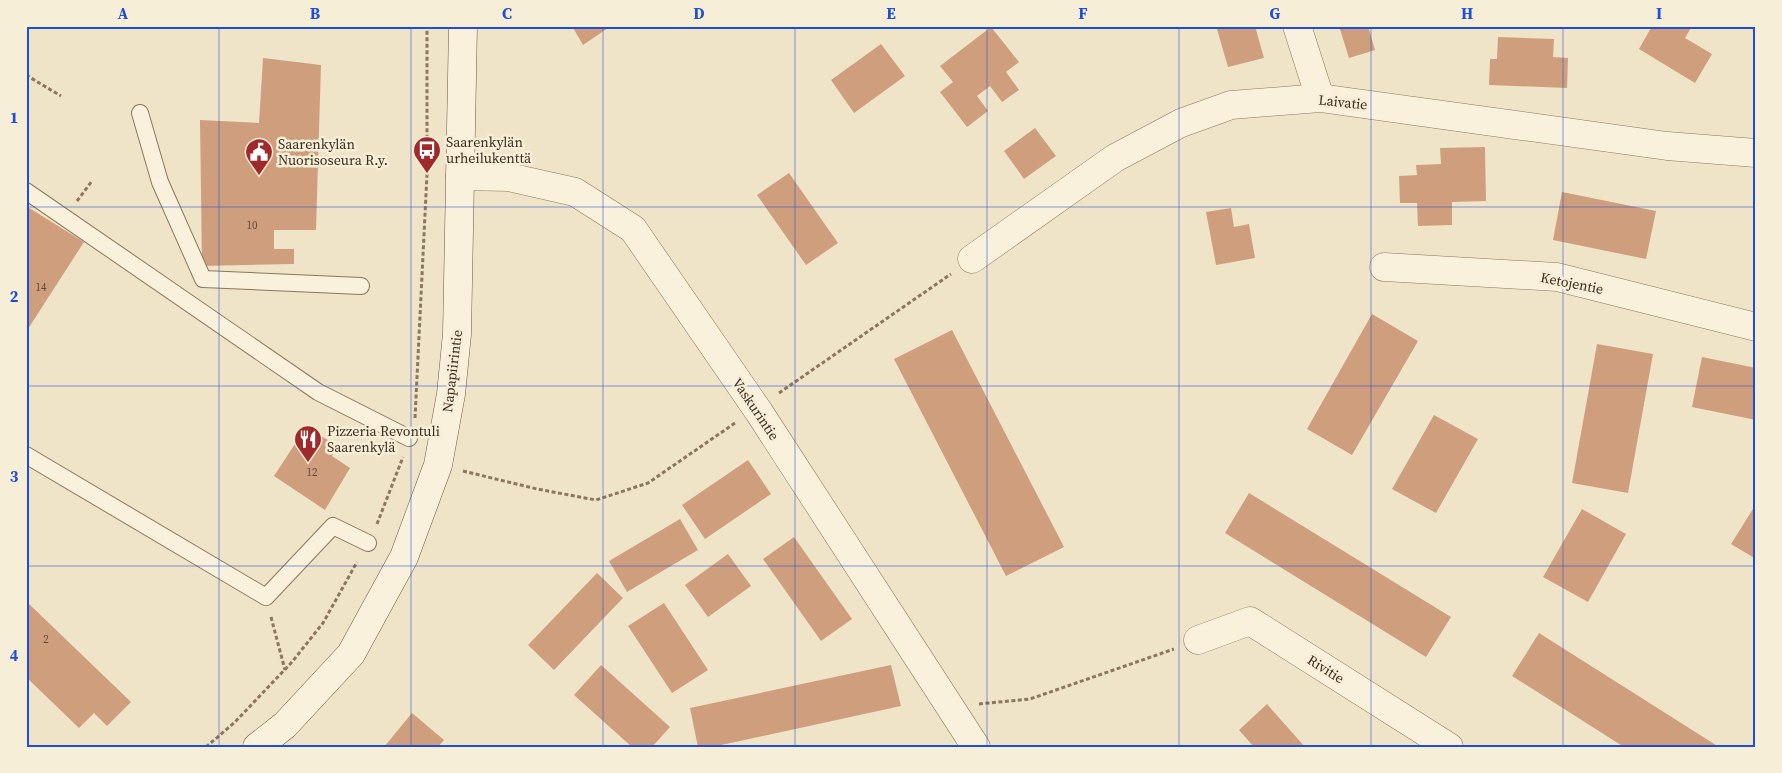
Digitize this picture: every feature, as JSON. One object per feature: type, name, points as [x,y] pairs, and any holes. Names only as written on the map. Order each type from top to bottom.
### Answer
[{"type":"street","name":"Napapiirintie","points":[[258,747],[286,724],[351,654],[404,557],[438,465],[451,394],[458,334],[463,26]]},
{"type":"street","points":[[1297,26],[1320,98]]},
{"type":"street","name":"Laivatie","points":[[972,259],[1115,158],[1181,123],[1231,105],[1320,98],[1667,146],[1756,153]]},
{"type":"street","name":"Vaskurintie","points":[[460,176],[508,177],[575,192],[633,229],[757,408],[976,747]]},
{"type":"street","name":"Ketojentie","points":[[1384,267],[1557,277],[1756,328]]},
{"type":"street","name":"Rivitie","points":[[1198,640],[1250,621],[1449,747]]},
{"type":"lane","points":[[140,113],[160,182],[203,280],[362,286]]},
{"type":"lane","points":[[26,191],[318,392],[409,438]]},
{"type":"lane","points":[[26,455],[266,597],[333,526],[368,543]]},
{"type":"path","points":[[26,75],[61,96]]},
{"type":"path","points":[[438,465],[537,489],[596,500],[648,483],[972,259]]},
{"type":"path","points":[[266,597],[285,670]]},
{"type":"path","points":[[950,707],[1030,699],[1198,640]]},
{"type":"building","points":[[572,26],[611,26],[583,45]]},
{"type":"building","points":[[1216,26],[1255,26],[1264,58],[1228,67]]},
{"type":"building","points":[[1339,26],[1368,26],[1375,50],[1349,58]]},
{"type":"building","points":[[1652,26],[1692,26],[1685,38],[1712,54],[1695,83],[1639,49]]},
{"type":"building","points":[[991,27],[1019,62],[1006,72],[1019,90],[1002,102],[990,86],[977,96],[988,111],[967,127],[940,92],[953,82],[940,66]]},
{"type":"building","points":[[1498,37],[1554,39],[1553,57],[1568,58],[1567,88],[1489,85],[1490,59],[1497,59]]},
{"type":"building","points":[[881,44],[905,76],[854,113],[831,80]]},
{"type":"building","name":"Saarenkylän Nuorisoseura R.y.","points":[[263,58],[321,65],[316,230],[274,230],[274,249],[294,249],[294,264],[202,266],[200,120],[259,123]]},
{"type":"building","points":[[1035,128],[1056,156],[1024,179],[1004,151]]},
{"type":"building","points":[[1485,147],[1486,201],[1452,202],[1452,225],[1418,226],[1417,203],[1400,203],[1399,176],[1417,175],[1416,165],[1441,164],[1440,148]]},
{"type":"building","points":[[789,173],[838,243],[806,265],[757,195]]},
{"type":"building","points":[[1562,192],[1656,211],[1646,259],[1553,240]]},
{"type":"building","points":[[26,206],[84,242],[26,332]]},
{"type":"building","points":[[1231,208],[1234,227],[1249,224],[1255,258],[1216,265],[1206,212]]},
{"type":"building","points":[[1372,314],[1418,341],[1352,455],[1307,429]]},
{"type":"building","points":[[952,330],[1064,547],[1006,576],[894,359]]},
{"type":"building","points":[[1597,344],[1653,354],[1628,493],[1572,483]]},
{"type":"building","points":[[1702,357],[1756,368],[1756,420],[1692,407]]},
{"type":"building","points":[[1434,415],[1478,439],[1436,513],[1392,489]]},
{"type":"building","points":[[306,427],[338,446],[332,456],[350,468],[325,510],[274,476]]},
{"type":"building","points":[[748,460],[771,494],[705,539],[682,505]]},
{"type":"building","points":[[1249,493],[1451,617],[1426,657],[1225,533]]},
{"type":"building","points":[[1756,504],[1756,559],[1731,544]]},
{"type":"building","points":[[1582,509],[1626,534],[1588,602],[1543,577]]},
{"type":"building","points":[[680,519],[698,550],[627,592],[609,561]]},
{"type":"building","points":[[794,537],[852,619],[821,641],[763,559]]},
{"type":"building","points":[[728,554],[751,586],[708,617],[685,585]]},
{"type":"building","points":[[597,573],[623,598],[554,670],[528,645]]},
{"type":"building","points":[[26,601],[131,702],[107,726],[94,713],[79,728],[26,677]]},
{"type":"building","points":[[664,603],[708,670],[672,693],[628,626]]},
{"type":"building","points":[[1539,633],[1719,747],[1624,747],[1512,676]]},
{"type":"building","points":[[601,665],[670,727],[652,747],[632,747],[574,695]]},
{"type":"building","points":[[891,665],[901,706],[712,747],[698,747],[690,708]]},
{"type":"building","points":[[1267,704],[1305,747],[1254,747],[1239,730]]},
{"type":"building","points":[[412,713],[444,740],[438,747],[384,747]]},
{"type":"place","name":"Saarenkylän urheilukenttä","points":[[427,174]]},
{"type":"place","name":"Saarenkylän Nuorisoseura R.y.","points":[[259,176]]},
{"type":"place","name":"Pizzeria Revontuli Saarenkylä","points":[[308,463]]}]
